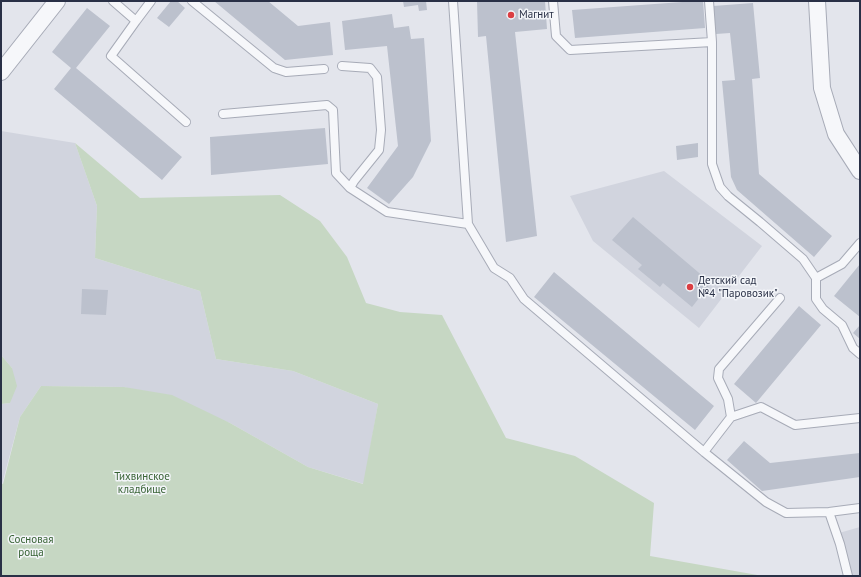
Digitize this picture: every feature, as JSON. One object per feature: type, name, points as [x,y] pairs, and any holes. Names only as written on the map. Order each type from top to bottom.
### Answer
[{"type":"street","points":[[1,72],[57,1]]},
{"type":"street","points":[[817,1],[822,88],[836,134],[860,171]]},
{"type":"lane","points":[[113,1],[136,21]]},
{"type":"lane","points":[[151,1],[111,56],[186,122]]},
{"type":"lane","points":[[192,1],[274,68],[286,72],[324,69]]},
{"type":"lane","points":[[453,1],[468,224],[494,268],[510,278],[524,299],[704,452],[766,502],[786,513],[829,512],[860,508]]},
{"type":"lane","points":[[553,1],[556,36],[570,50],[712,42]]},
{"type":"lane","points":[[709,1],[712,42],[712,164],[720,187],[728,196],[803,259],[816,278],[816,298],[822,309],[842,325],[853,348],[860,354]]},
{"type":"lane","points":[[342,66],[370,68],[377,77],[382,130],[379,150],[350,188]]},
{"type":"lane","points":[[223,114],[326,105],[333,110],[336,173],[350,188],[387,212],[468,224]]},
{"type":"lane","points":[[816,278],[842,264],[860,243]]},
{"type":"lane","points":[[732,417],[728,399],[718,378],[719,369],[780,298]]},
{"type":"lane","points":[[704,452],[732,417],[761,407],[795,425],[860,418]]},
{"type":"lane","points":[[829,512],[840,544],[848,576]]},
{"type":"shaded area","points":[[1,131],[75,143],[97,206],[95,258],[200,291],[216,359],[293,371],[378,404],[364,484],[308,467],[230,423],[124,387],[41,386],[20,417],[2,484],[1,404],[10,403],[12,368],[1,355]]},
{"type":"shaded area","name":"Детский сад №4 \"Паровозик\"","points":[[664,171],[762,246],[699,328],[593,241],[570,196]]},
{"type":"shaded area","points":[[860,527],[860,576],[848,576],[832,535]]},
{"type":"green space","points":[[75,143],[140,198],[280,195],[320,221],[347,257],[366,303],[400,312],[442,315],[506,438],[575,456],[654,503],[650,556],[763,576],[1,576],[1,483],[3,484],[20,417],[41,386],[124,387],[172,395],[230,423],[308,467],[363,484],[378,404],[293,371],[216,359],[200,291],[95,258],[97,206]]},
{"type":"green space","points":[[1,355],[12,368],[17,386],[10,403],[1,404]]},
{"type":"building","points":[[171,1],[177,1],[185,8],[169,27],[157,18]]},
{"type":"building","points":[[214,1],[268,1],[298,26],[330,22],[333,55],[285,60]]},
{"type":"building","points":[[403,1],[426,1],[427,10],[419,11],[418,5],[404,7]]},
{"type":"building","points":[[477,1],[545,1],[547,29],[515,32],[537,236],[506,242],[486,36],[478,37]]},
{"type":"building","points":[[703,1],[705,28],[575,38],[572,10]]},
{"type":"building","points":[[753,3],[760,78],[752,79],[759,174],[832,236],[814,257],[737,190],[731,177],[722,81],[735,80],[730,33],[716,34],[713,6]]},
{"type":"building","points":[[87,8],[110,26],[76,68],[182,157],[162,180],[54,89],[71,68],[52,52]]},
{"type":"building","points":[[392,14],[394,28],[409,26],[411,39],[424,38],[431,141],[413,177],[389,204],[367,188],[398,146],[387,46],[345,50],[342,21]]},
{"type":"building","points":[[325,128],[328,164],[211,175],[210,137]]},
{"type":"building","points":[[698,143],[698,157],[677,160],[676,146]]},
{"type":"building","points":[[633,217],[711,283],[692,307],[663,283],[660,287],[638,269],[642,265],[612,240]]},
{"type":"building","points":[[860,264],[860,317],[834,296]]},
{"type":"building","points":[[554,272],[714,406],[695,430],[534,297]]},
{"type":"building","points":[[82,289],[108,290],[106,315],[81,314]]},
{"type":"building","points":[[799,306],[821,325],[756,403],[734,384]]},
{"type":"building","points":[[860,325],[860,339],[853,333]]},
{"type":"building","points":[[744,441],[770,463],[860,453],[860,477],[762,491],[727,460]]},
{"type":"place","name":"Магнит","points":[[511,15]]},
{"type":"place","name":"Детский сад №4 \"Паровозик\"","points":[[690,287]]},
{"type":"park label","name":"Тихвинское кладбище","points":[[142,483]]},
{"type":"park label","name":"Сосновая роща","points":[[31,546]]}]
